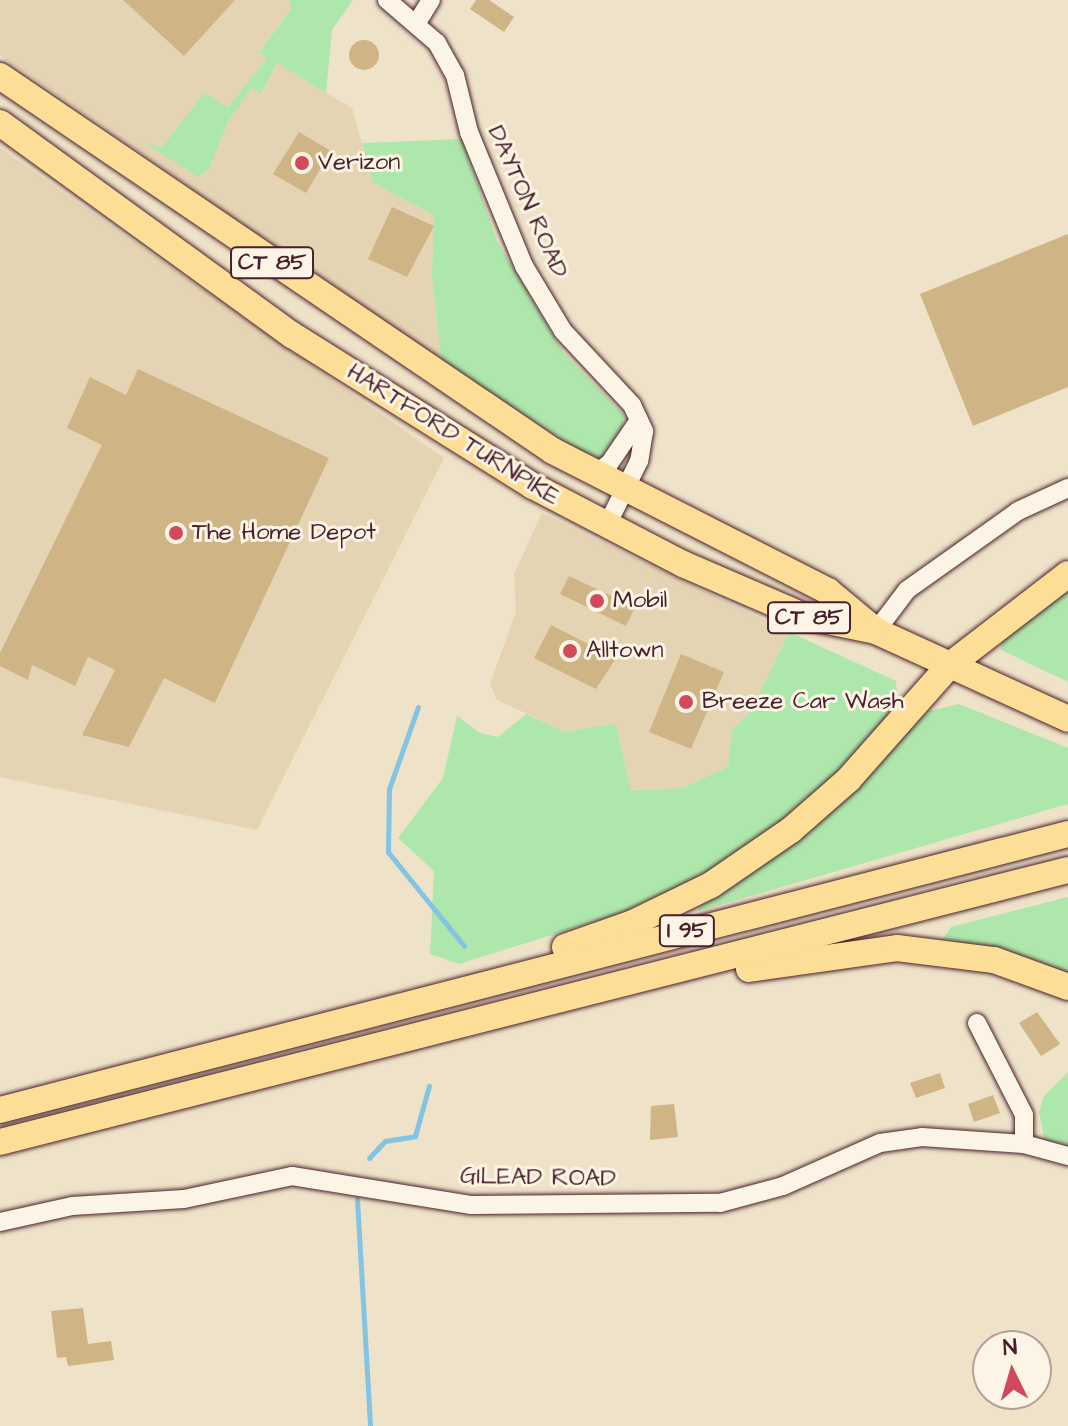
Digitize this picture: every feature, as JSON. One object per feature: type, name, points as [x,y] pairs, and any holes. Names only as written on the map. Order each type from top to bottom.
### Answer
[{"type":"highway","name":"HARTFORD TURNPIKE","points":[[0,76],[411,360],[624,491],[828,591],[876,631]]},
{"type":"highway","name":"HARTFORD TURNPIKE","points":[[0,123],[292,335],[606,527],[803,616],[876,631],[1068,719]]},
{"type":"highway","points":[[56,163],[80,129]]},
{"type":"highway","points":[[307,1031],[438,982],[633,923],[711,885],[791,830],[849,779],[950,665],[1068,574]]},
{"type":"highway","name":"I 95","points":[[0,1110],[1068,834]]},
{"type":"highway","name":"I 95","points":[[0,1142],[564,1001],[1068,870]]},
{"type":"highway","points":[[564,1001],[897,948],[994,960],[1068,987]]},
{"type":"street","name":"DAYTON ROAD","points":[[387,0],[416,24],[455,75],[469,132],[524,266],[563,331],[639,420]]},
{"type":"street","points":[[416,24],[431,0]]},
{"type":"street","points":[[594,474],[609,464],[639,420]]},
{"type":"street","points":[[606,527],[639,461],[644,431],[639,420]]},
{"type":"street","points":[[876,631],[907,590],[1018,511],[1068,488]]},
{"type":"street","points":[[977,1023],[1024,1115],[1024,1144]]},
{"type":"street","name":"GILEAD ROAD","points":[[0,1222],[72,1206],[184,1199],[292,1176],[472,1205],[720,1203],[783,1186],[880,1143],[922,1137],[1024,1144],[1068,1156]]},
{"type":"shaded area","points":[[0,0],[289,0],[291,9],[259,51],[268,57],[228,107],[204,93],[162,147],[199,177],[208,171],[228,122],[252,86],[262,94],[277,63],[352,108],[373,183],[434,215],[432,274],[441,362],[0,55]]},
{"type":"shaded area","points":[[0,148],[444,458],[257,830],[0,777]]},
{"type":"shaded area","points":[[542,513],[789,632],[751,711],[732,730],[728,767],[682,788],[631,791],[616,723],[566,732],[497,700],[490,683],[516,612],[514,574]]},
{"type":"green space","points":[[289,0],[353,0],[332,30],[326,93],[277,63],[261,94],[252,87],[228,122],[208,171],[198,177],[145,143],[162,147],[204,93],[228,107],[267,58],[259,52],[291,9]]},
{"type":"green space","points":[[462,139],[497,241],[563,352],[623,414],[623,435],[604,457],[594,460],[441,362],[432,274],[434,215],[373,183],[362,143]]},
{"type":"green space","points":[[1068,589],[1068,682],[1001,650],[1001,640]]},
{"type":"green space","points":[[789,632],[896,681],[898,701],[889,719],[839,772],[760,842],[644,906],[459,964],[430,954],[434,871],[398,838],[443,778],[457,716],[480,733],[498,737],[526,714],[566,732],[616,723],[631,791],[682,788],[728,767],[732,730],[751,711]]},
{"type":"green space","points":[[959,704],[1068,748],[1068,804],[699,911],[698,903],[929,711]]},
{"type":"green space","points":[[1068,897],[1068,976],[1002,951],[943,939],[951,927]]},
{"type":"green space","points":[[1068,1072],[1068,1150],[1045,1143],[1039,1112],[1044,1096]]},
{"type":"building","points":[[123,0],[235,0],[184,56]]},
{"type":"building","points":[[476,0],[489,0],[514,17],[504,32],[470,9]]},
{"type":"building","points":[[364,40],[375,44],[379,55],[375,66],[364,70],[353,66],[349,55],[353,44]]},
{"type":"building","name":"Verizon","points":[[299,132],[331,151],[306,193],[273,174]]},
{"type":"building","points":[[392,207],[434,226],[407,277],[368,259]]},
{"type":"building","points":[[1068,234],[1068,387],[973,426],[920,294]]},
{"type":"building","name":"The Home Depot","points":[[138,369],[329,458],[215,703],[164,678],[129,747],[82,735],[115,670],[88,657],[75,686],[32,665],[28,680],[0,666],[0,653],[102,445],[67,428],[90,377],[126,395]]},
{"type":"building","points":[[569,576],[635,607],[626,626],[560,594]]},
{"type":"building","name":"Alltown","points":[[551,625],[616,658],[596,689],[534,658]]},
{"type":"building","name":"Breeze Car Wash","points":[[681,654],[724,672],[691,749],[649,732]]},
{"type":"building","points":[[1037,1012],[1060,1044],[1041,1056],[1019,1023]]},
{"type":"building","points":[[940,1073],[945,1088],[916,1098],[910,1083]]},
{"type":"building","points":[[993,1095],[1000,1113],[974,1122],[968,1104]]},
{"type":"building","points":[[674,1104],[678,1137],[650,1140],[651,1106]]},
{"type":"building","points":[[83,1308],[88,1344],[111,1341],[114,1360],[68,1366],[66,1357],[57,1358],[51,1311]]},
{"type":"waterway","points":[[418,707],[389,789],[388,852],[464,946]]},
{"type":"waterway","points":[[369,1158],[385,1141],[415,1136],[429,1086]]},
{"type":"waterway","points":[[357,1199],[370,1426]]},
{"type":"place","name":"Verizon","points":[[302,163]]},
{"type":"place","name":"The Home Depot","points":[[176,533]]},
{"type":"place","name":"Mobil","points":[[597,601]]},
{"type":"place","name":"Alltown","points":[[570,651]]},
{"type":"place","name":"Breeze Car Wash","points":[[686,702]]}]
